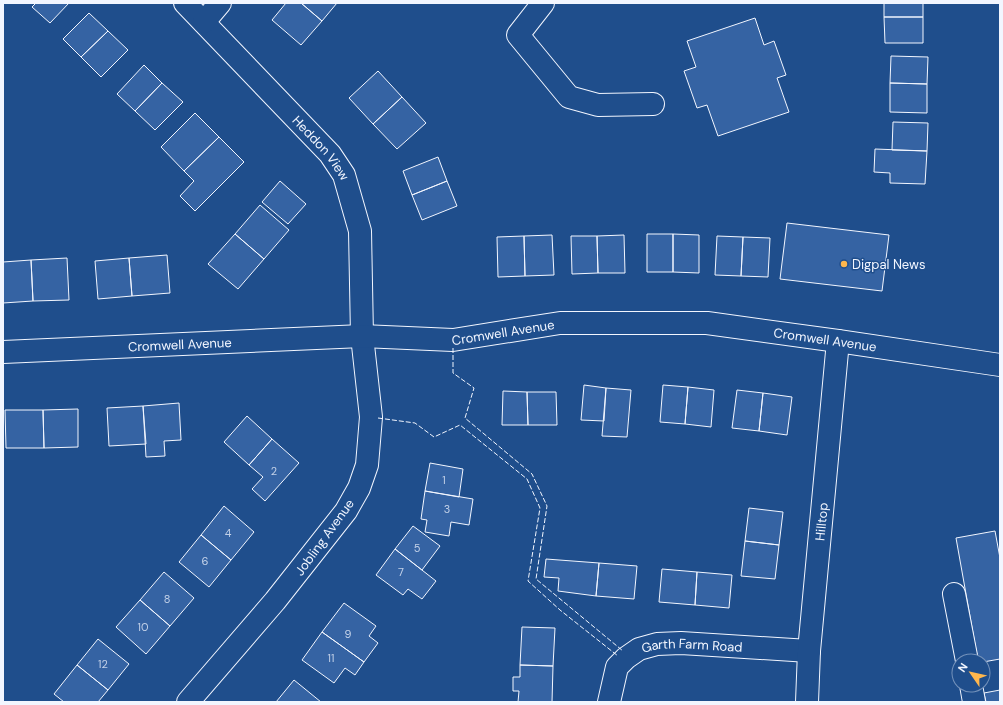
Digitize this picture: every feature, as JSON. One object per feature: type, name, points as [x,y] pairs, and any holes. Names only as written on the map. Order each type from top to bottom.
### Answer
[{"type":"street","name":"Heddon View","points":[[185,3],[330,154],[344,175],[360,231],[362,336]]},
{"type":"street","points":[[204,22],[220,3]]},
{"type":"street","points":[[543,3],[518,35],[569,97],[598,106],[653,104]]},
{"type":"street","name":"Cromwell Avenue","points":[[3,352],[362,336],[454,340],[560,323],[707,324],[838,340],[1000,365]]},
{"type":"street","name":"Jobling Avenue","points":[[188,702],[276,601],[346,510],[359,488],[367,465],[371,417],[362,336]]},
{"type":"street","name":"Hilltop","points":[[807,702],[809,651],[838,340]]},
{"type":"street","points":[[954,594],[965,653]]},
{"type":"street","name":"Garth Farm Road","points":[[609,702],[617,667],[626,658],[639,649],[657,644],[809,651]]},
{"type":"building","points":[[36,3],[69,3],[50,23],[32,7]]},
{"type":"building","points":[[286,3],[301,3],[322,21],[301,45],[272,20]]},
{"type":"building","points":[[301,3],[337,3],[322,21]]},
{"type":"building","points":[[884,3],[923,3],[923,17],[884,17]]},
{"type":"building","points":[[89,13],[108,31],[81,57],[63,39]]},
{"type":"building","points":[[884,17],[923,17],[923,43],[885,43]]},
{"type":"building","points":[[755,18],[764,45],[774,41],[786,75],[777,78],[789,112],[718,136],[707,105],[697,108],[684,71],[696,67],[687,41]]},
{"type":"building","points":[[108,31],[128,50],[101,77],[81,57]]},
{"type":"building","points":[[891,56],[928,57],[927,84],[890,83]]},
{"type":"building","points":[[144,65],[162,83],[135,111],[117,94]]},
{"type":"building","points":[[378,71],[402,97],[373,124],[349,98]]},
{"type":"building","points":[[162,83],[183,102],[155,130],[135,111]]},
{"type":"building","points":[[890,83],[927,84],[927,113],[890,112]]},
{"type":"building","points":[[402,97],[426,123],[397,149],[373,124]]},
{"type":"building","points":[[195,113],[219,137],[184,171],[161,147]]},
{"type":"building","points":[[893,122],[928,123],[927,151],[892,150]]},
{"type":"building","points":[[219,137],[244,162],[195,211],[180,196],[194,181],[184,171]]},
{"type":"building","points":[[875,149],[927,151],[925,184],[890,183],[890,173],[874,172]]},
{"type":"building","points":[[438,157],[447,181],[412,195],[403,171]]},
{"type":"building","points":[[280,181],[306,204],[288,224],[262,202]]},
{"type":"building","points":[[447,181],[457,206],[422,220],[412,195]]},
{"type":"building","points":[[260,205],[289,230],[264,259],[235,234]]},
{"type":"building","points":[[787,223],[889,235],[882,291],[780,279]]},
{"type":"building","points":[[235,234],[264,259],[238,289],[208,264]]},
{"type":"building","points":[[647,234],[673,234],[673,272],[647,272]]},
{"type":"building","points":[[673,234],[699,235],[699,273],[673,272]]},
{"type":"building","points":[[552,235],[554,275],[525,276],[524,236]]},
{"type":"building","points":[[624,235],[625,273],[598,273],[597,236]]},
{"type":"building","points":[[524,236],[525,276],[498,277],[497,237]]},
{"type":"building","points":[[571,236],[597,236],[598,273],[572,274]]},
{"type":"building","points":[[717,236],[743,237],[741,276],[715,275]]},
{"type":"building","points":[[743,237],[770,238],[768,277],[741,276]]},
{"type":"building","points":[[167,255],[170,293],[132,296],[129,258]]},
{"type":"building","points":[[67,258],[69,300],[33,301],[31,260]]},
{"type":"building","points":[[129,258],[132,296],[98,299],[95,261]]},
{"type":"building","points":[[31,260],[33,301],[3,303],[3,262]]},
{"type":"building","points":[[584,385],[606,388],[604,421],[581,420]]},
{"type":"building","points":[[663,385],[688,387],[685,424],[660,422]]},
{"type":"building","points":[[688,387],[714,390],[711,427],[685,424]]},
{"type":"building","points":[[606,388],[631,390],[627,437],[602,436]]},
{"type":"building","points":[[737,390],[763,393],[759,431],[732,428]]},
{"type":"building","points":[[503,391],[527,392],[528,425],[502,425]]},
{"type":"building","points":[[527,392],[556,392],[557,425],[528,425]]},
{"type":"building","points":[[763,393],[792,397],[787,435],[759,431]]},
{"type":"building","points":[[179,403],[181,440],[164,441],[165,456],[146,457],[143,406]]},
{"type":"building","points":[[143,406],[146,444],[109,446],[107,408]]},
{"type":"building","points":[[78,409],[78,447],[44,448],[43,410]]},
{"type":"building","points":[[5,410],[43,410],[44,448],[6,448]]},
{"type":"building","points":[[247,416],[272,439],[249,465],[224,442]]},
{"type":"building","points":[[272,439],[299,463],[265,501],[252,489],[263,477],[249,465]]},
{"type":"building","points":[[430,463],[463,469],[459,497],[425,491]]},
{"type":"building","points":[[425,491],[473,499],[469,525],[451,522],[449,536],[425,532],[427,520],[421,519]]},
{"type":"building","points":[[224,506],[254,532],[231,560],[201,535]]},
{"type":"building","points":[[749,508],[783,512],[779,545],[745,541]]},
{"type":"building","points":[[413,526],[440,546],[422,570],[395,549]]},
{"type":"building","points":[[995,531],[1000,558],[1000,659],[991,661],[991,653],[977,653],[956,538]]},
{"type":"building","points":[[201,535],[231,560],[209,587],[179,562]]},
{"type":"building","points":[[745,541],[779,545],[775,579],[741,576]]},
{"type":"building","points":[[395,549],[436,581],[422,599],[408,589],[403,595],[376,575]]},
{"type":"building","points":[[546,559],[599,563],[596,596],[558,591],[559,578],[544,577]]},
{"type":"building","points":[[599,563],[637,566],[634,599],[596,596]]},
{"type":"building","points":[[662,569],[697,572],[695,605],[659,602]]},
{"type":"building","points":[[164,572],[194,598],[170,626],[140,600]]},
{"type":"building","points":[[697,572],[732,575],[729,608],[695,605]]},
{"type":"building","points":[[140,600],[170,626],[146,654],[116,627]]},
{"type":"building","points":[[344,603],[376,626],[369,636],[378,643],[364,662],[322,632]]},
{"type":"building","points":[[522,627],[555,628],[553,666],[520,665]]},
{"type":"building","points":[[322,632],[364,662],[355,675],[345,668],[334,683],[302,660]]},
{"type":"building","points":[[98,639],[129,664],[108,690],[77,665]]},
{"type":"building","points":[[77,665],[108,690],[98,702],[64,702],[54,694]]},
{"type":"building","points":[[520,665],[553,666],[552,702],[518,702],[519,691],[513,691],[513,677],[520,677]]},
{"type":"building","points":[[294,680],[321,702],[276,702]]},
{"type":"building","points":[[1000,690],[1000,702],[986,702],[984,693],[991,693],[991,692]]},
{"type":"fence","points":[[453,348],[453,373],[474,388],[465,418],[532,474],[547,506],[536,579],[623,651]]},
{"type":"fence","points":[[378,418],[415,423],[434,437],[460,425],[527,479],[540,508],[528,581],[560,610],[618,656]]},
{"type":"place","name":"Digpal News","points":[[844,264]]}]
